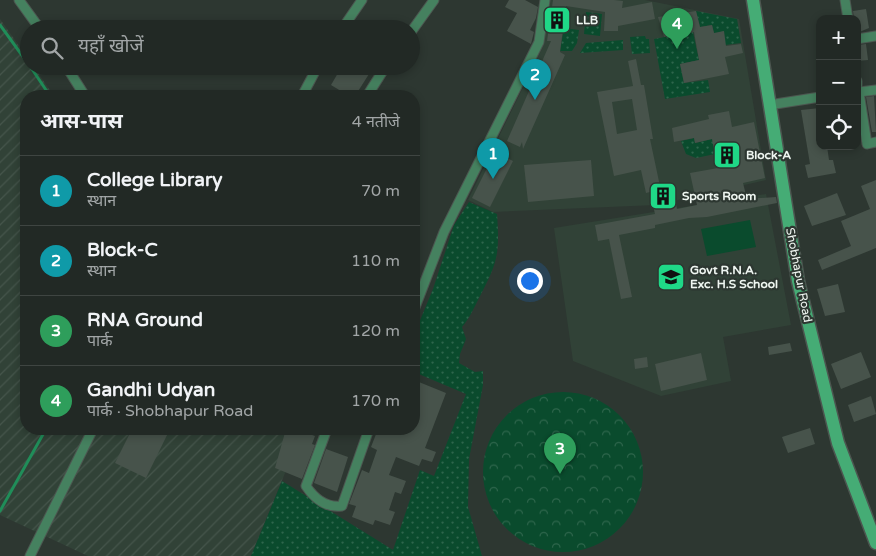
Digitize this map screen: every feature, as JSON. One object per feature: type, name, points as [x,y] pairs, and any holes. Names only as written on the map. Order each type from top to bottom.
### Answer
[{"type":"main road","name":"Shobhapur Road","points":[[754,0],[798,280],[838,443],[876,543]]},
{"type":"main road","name":"Shobhapur Road","points":[[771,104],[805,288],[843,443],[876,531]]},
{"type":"street","points":[[19,0],[33,20]]},
{"type":"street","points":[[348,20],[362,0]]},
{"type":"street","points":[[420,20],[434,0]]},
{"type":"street","points":[[420,294],[444,232],[539,42],[545,0]]},
{"type":"street","points":[[845,0],[847,15]]},
{"type":"street","points":[[861,38],[876,36]]},
{"type":"street","points":[[72,75],[81,90]]},
{"type":"street","points":[[305,90],[313,75]]},
{"type":"street","points":[[371,90],[380,75]]},
{"type":"street","points":[[861,92],[876,90]]},
{"type":"street","points":[[771,104],[816,98]]},
{"type":"street","points":[[860,105],[867,144],[876,142]]},
{"type":"street","points":[[30,556],[90,435]]},
{"type":"street","points":[[325,435],[306,486],[313,497],[334,507],[342,506],[367,435]]},
{"type":"shaded area","points":[[549,0],[645,0],[739,19],[766,180],[656,205],[493,212],[468,200],[544,44]]},
{"type":"shaded area","points":[[0,19],[20,47],[20,75],[39,75],[50,90],[20,90],[20,435],[301,435],[251,556],[88,556],[0,515]]},
{"type":"shaded area","name":"Govt R.N.A. Exc. H.S School","points":[[766,194],[791,325],[723,337],[731,381],[661,396],[573,361],[554,228]]},
{"type":"green space","points":[[696,11],[737,19],[741,43],[717,46],[712,25],[700,27]]},
{"type":"green space","points":[[586,12],[602,14],[600,36],[584,34]]},
{"type":"green space","points":[[564,28],[579,30],[577,43],[572,51],[560,51]]},
{"type":"green space","points":[[693,32],[699,60],[680,64],[684,83],[708,80],[710,92],[665,99],[654,39]]},
{"type":"green space","points":[[645,36],[646,39],[649,39],[650,53],[632,54],[630,37]]},
{"type":"green space","points":[[623,40],[623,50],[580,53],[586,43]]},
{"type":"green space","points":[[694,138],[695,143],[712,139],[715,154],[696,158],[686,154],[681,141]]},
{"type":"green space","points":[[469,202],[497,214],[498,240],[496,259],[473,311],[462,327],[466,339],[460,354],[459,363],[475,372],[483,371],[483,385],[469,459],[468,507],[482,556],[251,556],[282,481],[393,550],[420,470],[434,476],[466,394],[420,375],[420,320],[433,289],[454,225]]},
{"type":"green space","points":[[750,220],[756,247],[707,256],[701,229]]},
{"type":"green space","points":[[563,392],[594,398],[614,410],[625,421],[637,441],[643,472],[637,503],[625,523],[614,534],[594,546],[563,552],[532,546],[512,534],[501,523],[489,503],[483,472],[489,441],[501,421],[512,410],[532,398]]},
{"type":"building","points":[[509,0],[525,0],[538,7],[536,18],[530,30],[534,32],[531,44],[507,31],[517,13],[505,7]]},
{"type":"building","points":[[553,0],[623,1],[622,8],[652,2],[655,19],[618,26],[618,31],[604,31],[605,12],[566,6],[560,52],[565,55],[523,149],[522,142],[520,147],[507,141],[551,41],[547,41]]},
{"type":"building","points":[[866,9],[869,28],[861,31],[861,15],[854,15],[853,11]]},
{"type":"building","points":[[696,11],[700,27],[712,25],[714,33],[724,31],[726,46],[741,44],[743,53],[725,57],[729,74],[684,83],[680,64],[699,60],[694,32],[664,37],[658,17]]},
{"type":"building","points":[[866,44],[868,60],[861,61],[861,45]]},
{"type":"building","points":[[636,59],[641,85],[644,85],[653,139],[650,139],[661,191],[673,189],[677,209],[697,205],[690,173],[718,168],[712,139],[695,143],[694,138],[674,142],[672,128],[709,119],[708,115],[729,111],[732,127],[754,122],[765,178],[743,183],[747,199],[776,197],[777,203],[707,217],[689,218],[655,225],[655,228],[619,235],[632,297],[621,299],[609,239],[598,241],[595,225],[655,214],[650,192],[646,193],[641,170],[614,176],[597,92],[633,86],[628,61]],"holes":[[[632,99],[637,130],[617,134],[612,102]]]},
{"type":"building","points":[[337,75],[368,75],[359,90],[339,90],[331,85]]},
{"type":"building","points":[[874,96],[876,132],[872,132],[866,97]]},
{"type":"building","points":[[816,108],[816,150],[828,150],[829,160],[833,160],[836,173],[808,178],[805,165],[810,164],[801,110]]},
{"type":"building","points":[[495,152],[513,161],[490,207],[472,198]]},
{"type":"building","points":[[591,160],[594,196],[528,202],[524,165]]},
{"type":"building","points":[[876,180],[876,248],[822,270],[818,260],[851,246],[841,221],[870,209],[861,186]]},
{"type":"building","points":[[837,193],[846,215],[812,226],[804,206]]},
{"type":"building","points":[[838,284],[845,312],[825,316],[817,289]]},
{"type":"building","points":[[790,343],[792,351],[769,355],[768,347]]},
{"type":"building","points":[[861,352],[871,377],[841,389],[831,364]]},
{"type":"building","points":[[701,353],[707,380],[661,391],[655,364]]},
{"type":"building","points":[[647,357],[648,367],[635,369],[634,359]]},
{"type":"building","points":[[420,382],[446,393],[425,448],[436,452],[432,462],[422,459],[419,466],[396,457],[389,475],[406,481],[401,494],[395,492],[389,510],[395,512],[390,525],[375,520],[373,525],[352,517],[356,506],[349,504],[362,470],[369,473],[377,450],[371,447],[376,435],[420,435]]},
{"type":"building","points":[[871,396],[876,414],[854,422],[848,405]]},
{"type":"building","points":[[810,428],[815,444],[788,453],[782,437]]},
{"type":"building","points":[[129,435],[167,435],[146,478],[115,463]]},
{"type":"building","points":[[284,435],[315,436],[312,444],[315,445],[302,479],[275,468]]},
{"type":"building","points":[[326,449],[348,457],[337,492],[314,483]]},
{"type":"waterway","points":[[0,25],[20,53]]},
{"type":"waterway","points":[[36,75],[46,90]]},
{"type":"waterway","points":[[0,511],[43,435]]},
{"type":"place","name":"LLB","points":[[557,20]]},
{"type":"place","name":"Gandhi Udyan","points":[[677,49]]},
{"type":"place","name":"Block-C","points":[[535,100]]},
{"type":"place","name":"Block-A","points":[[727,155]]},
{"type":"place","name":"College Library","points":[[493,179]]},
{"type":"place","name":"Sports Room","points":[[663,196]]},
{"type":"place","name":"Govt R.N.A. Exc. H.S School","points":[[671,277]]},
{"type":"place","name":"RNA Ground","points":[[560,474]]}]
